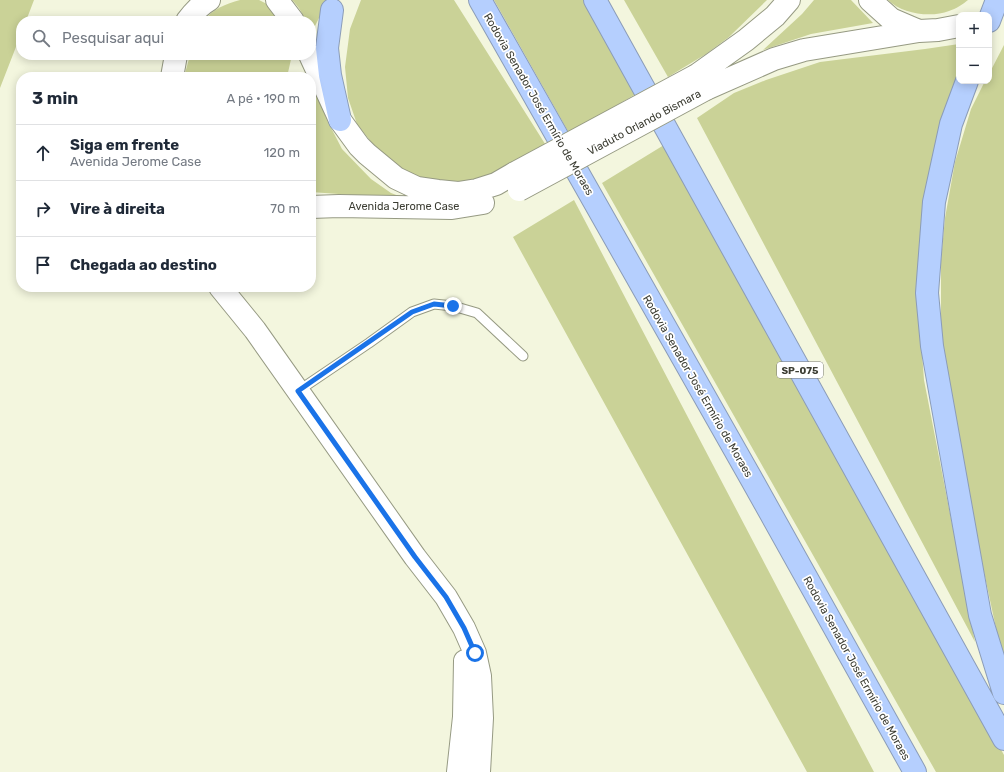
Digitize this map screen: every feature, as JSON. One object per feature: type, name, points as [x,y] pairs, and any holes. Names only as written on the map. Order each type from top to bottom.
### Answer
[{"type":"highway","points":[[470,0],[507,47]]},
{"type":"highway","name":"Rodovia Senador José Ermírio de Moraes","points":[[480,0],[756,487],[915,772]]},
{"type":"highway","name":"SP-075","points":[[595,0],[1004,739]]},
{"type":"highway","points":[[992,12],[996,0]]},
{"type":"highway","points":[[316,40],[335,5]]},
{"type":"highway","points":[[335,5],[328,48],[330,75],[340,120]]},
{"type":"highway","points":[[966,84],[952,124],[934,202],[927,293],[932,346],[980,615],[1004,693]]},
{"type":"main road","points":[[183,16],[187,0]]},
{"type":"main road","points":[[190,16],[209,0]]},
{"type":"main road","points":[[276,0],[289,16]]},
{"type":"main road","points":[[701,82],[746,40],[775,16],[789,0]]},
{"type":"main road","points":[[870,0],[891,19],[919,30]]},
{"type":"main road","points":[[984,12],[996,0]]},
{"type":"main road","points":[[517,181],[701,82],[804,50],[919,30],[938,30],[956,27]]},
{"type":"main road","points":[[173,72],[175,60]]},
{"type":"main road","name":"Avenida Jerome Case","points":[[304,72],[307,60]]},
{"type":"main road","name":"Avenida Jerome Case","points":[[311,60],[340,120],[359,146],[396,178],[417,188],[458,193],[477,190],[496,184],[517,181]]},
{"type":"main road","name":"Avenida Jerome Case","points":[[316,207],[452,208],[490,202],[517,181]]},
{"type":"main road","points":[[224,292],[255,330],[415,557],[446,597],[464,628],[475,653],[480,676],[482,718],[479,772]]},
{"type":"main road","points":[[241,292],[255,330]]},
{"type":"main road","points":[[458,772],[464,717],[466,668],[464,628]]},
{"type":"lane","points":[[298,391],[412,312],[434,304],[453,306],[477,313],[522,356]]},
{"type":"green space","points":[[0,0],[34,0],[28,16],[16,16],[16,47],[0,88]]},
{"type":"green space","points":[[240,0],[259,0],[273,7],[281,16],[208,16],[215,10]]},
{"type":"green space","points":[[292,0],[328,0],[316,24],[316,16],[303,16]]},
{"type":"green space","points":[[361,0],[454,0],[547,147],[502,173],[457,185],[430,181],[402,170],[376,148],[357,124],[348,98],[345,67],[350,29]]},
{"type":"green space","points":[[494,0],[583,0],[636,94],[569,133]]},
{"type":"green space","points":[[624,0],[767,0],[729,37],[706,54],[668,77]]},
{"type":"green space","points":[[814,0],[851,0],[873,23],[811,34],[763,50],[802,14]]},
{"type":"green space","points":[[888,0],[968,0],[957,8],[949,11],[925,14],[901,9]]},
{"type":"green space","points":[[956,44],[956,84],[958,84],[927,183],[920,244],[918,298],[924,380],[975,642],[697,118],[734,93],[766,80],[820,62]]},
{"type":"green space","points":[[1004,45],[1004,658],[1000,647],[984,572],[947,381],[941,329],[941,260],[945,218],[955,162],[971,109],[984,84],[992,84],[992,68]]},
{"type":"green space","points":[[189,60],[291,60],[288,72],[185,72]]},
{"type":"green space","points":[[316,85],[326,118],[342,149],[371,179],[391,193],[407,199],[316,192]]},
{"type":"green space","points":[[664,145],[1004,755],[1004,772],[936,772],[602,183]]},
{"type":"green space","points":[[574,200],[874,772],[807,772],[513,237]]},
{"type":"route","points":[[453,306],[434,304],[412,312],[298,391],[415,557],[446,597],[464,628],[475,653]]}]
